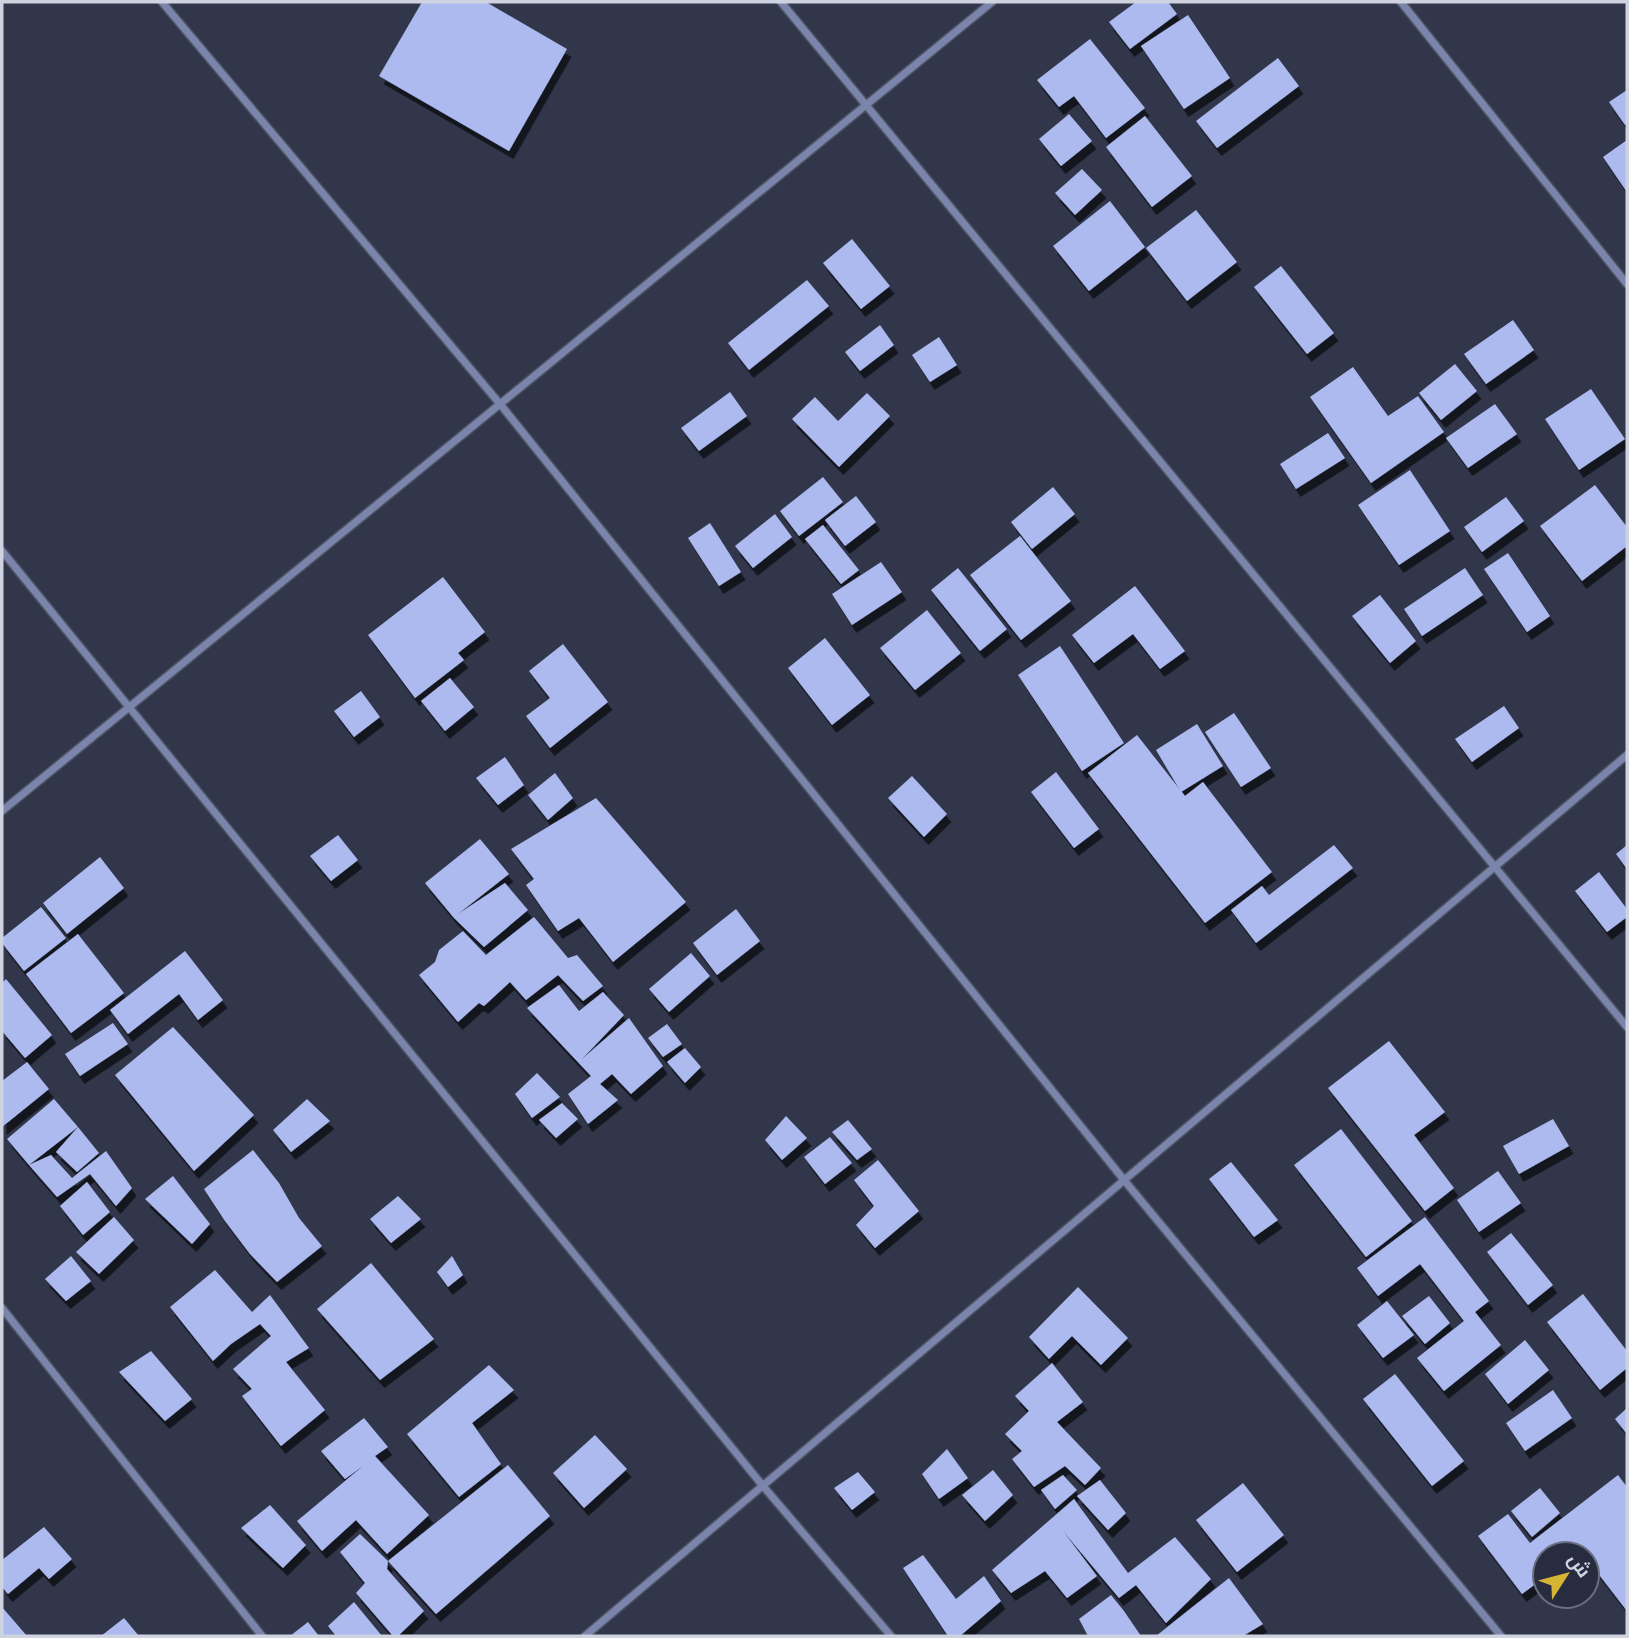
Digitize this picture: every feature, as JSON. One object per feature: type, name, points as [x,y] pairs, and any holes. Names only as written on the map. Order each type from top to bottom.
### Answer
[{"type":"street","points":[[162,2],[500,404],[1124,1180],[1501,1636]]},
{"type":"street","points":[[781,2],[1627,1027]]},
{"type":"street","points":[[2,811],[992,2]]},
{"type":"street","points":[[1401,2],[1627,284]]},
{"type":"street","points":[[2,551],[762,1486],[891,1636]]},
{"type":"street","points":[[584,1636],[1627,755]]},
{"type":"street","points":[[2,1308],[262,1636]]},
{"type":"building","points":[[422,2],[486,2],[567,49],[509,151],[379,76]]},
{"type":"building","points":[[1136,2],[1168,2],[1177,14],[1130,49],[1109,22]]},
{"type":"building","points":[[1188,15],[1230,78],[1184,109],[1141,46]]},
{"type":"building","points":[[1090,39],[1145,108],[1106,138],[1074,96],[1059,107],[1037,80]]},
{"type":"building","points":[[1278,58],[1299,86],[1217,148],[1196,121]]},
{"type":"building","points":[[1627,90],[1627,123],[1625,125],[1609,102]]},
{"type":"building","points":[[1069,114],[1092,141],[1061,166],[1039,139]]},
{"type":"building","points":[[1145,116],[1192,176],[1152,207],[1106,147]]},
{"type":"building","points":[[1627,140],[1627,192],[1603,157]]},
{"type":"building","points":[[1082,169],[1102,190],[1075,215],[1055,193]]},
{"type":"building","points":[[1110,201],[1145,247],[1089,291],[1053,246]]},
{"type":"building","points":[[1196,210],[1237,262],[1187,301],[1146,248]]},
{"type":"building","points":[[852,239],[890,286],[861,309],[823,263]]},
{"type":"building","points":[[1281,266],[1334,333],[1307,354],[1254,287]]},
{"type":"building","points":[[807,280],[829,306],[749,370],[728,343]]},
{"type":"building","points":[[1513,320],[1534,350],[1486,384],[1464,354]]},
{"type":"building","points":[[880,325],[894,345],[860,371],[845,352]]},
{"type":"building","points":[[939,337],[957,365],[930,382],[912,355]]},
{"type":"building","points":[[1455,364],[1477,391],[1441,420],[1419,393]]},
{"type":"building","points":[[1353,367],[1388,416],[1418,396],[1444,432],[1371,483],[1310,397]]},
{"type":"building","points":[[1591,389],[1625,439],[1579,470],[1545,419]]},
{"type":"building","points":[[730,392],[747,416],[699,451],[681,428]]},
{"type":"building","points":[[867,393],[890,416],[839,467],[792,419],[815,397],[838,421]]},
{"type":"building","points":[[1495,404],[1517,434],[1468,468],[1446,438]]},
{"type":"building","points":[[1328,433],[1345,458],[1296,489],[1280,464]]},
{"type":"building","points":[[1410,470],[1450,531],[1399,565],[1358,505]]},
{"type":"building","points":[[823,477],[843,502],[799,536],[780,511]]},
{"type":"building","points":[[1595,485],[1627,527],[1627,546],[1582,581],[1540,526]]},
{"type":"building","points":[[1053,487],[1075,514],[1032,549],[1011,522]]},
{"type":"building","points":[[856,496],[876,522],[845,546],[825,520]]},
{"type":"building","points":[[1506,497],[1524,521],[1482,552],[1464,527]]},
{"type":"building","points":[[775,514],[792,537],[753,568],[735,546]]},
{"type":"building","points":[[710,523],[741,572],[719,586],[688,538]]},
{"type":"building","points":[[823,525],[859,570],[841,584],[805,539]]},
{"type":"building","points":[[1020,536],[1071,601],[1021,640],[970,575]]},
{"type":"building","points":[[1508,553],[1550,616],[1527,632],[1484,569]]},
{"type":"building","points":[[881,562],[902,592],[852,625],[832,594]]},
{"type":"building","points":[[958,568],[1007,629],[980,651],[931,590]]},
{"type":"building","points":[[1465,568],[1483,595],[1422,636],[1404,609]]},
{"type":"building","points":[[443,577],[485,632],[458,653],[464,660],[415,698],[368,635]]},
{"type":"building","points":[[1135,586],[1185,651],[1160,669],[1133,634],[1094,663],[1072,635]]},
{"type":"building","points":[[1380,595],[1416,641],[1390,663],[1352,616]]},
{"type":"building","points":[[927,610],[961,653],[915,690],[880,648]]},
{"type":"building","points":[[825,638],[870,695],[832,725],[788,668]]},
{"type":"building","points":[[563,644],[608,702],[550,748],[526,716],[550,698],[529,671]]},
{"type":"building","points":[[1060,646],[1124,743],[1082,771],[1018,675]]},
{"type":"building","points":[[450,678],[474,707],[445,731],[421,701]]},
{"type":"building","points":[[361,691],[380,717],[354,737],[334,711]]},
{"type":"building","points":[[1504,706],[1519,728],[1472,762],[1455,739]]},
{"type":"building","points":[[1234,713],[1271,768],[1241,787],[1205,732]]},
{"type":"building","points":[[1197,724],[1223,766],[1181,792],[1156,750]]},
{"type":"building","points":[[1137,735],[1185,796],[1203,782],[1272,872],[1205,923],[1088,773]]},
{"type":"building","points":[[505,757],[524,785],[498,805],[476,778]]},
{"type":"building","points":[[1056,772],[1099,829],[1074,848],[1031,792]]},
{"type":"building","points":[[555,773],[573,798],[548,820],[528,795]]},
{"type":"building","points":[[912,776],[947,814],[924,837],[888,798]]},
{"type":"building","points":[[596,798],[686,902],[613,962],[579,918],[558,931],[526,885],[534,879],[511,849]]},
{"type":"building","points":[[338,835],[358,860],[331,881],[310,856]]},
{"type":"building","points":[[480,839],[509,874],[458,914],[505,883],[528,910],[484,947],[454,918],[425,883]]},
{"type":"building","points":[[1334,845],[1353,868],[1256,943],[1231,910],[1262,886],[1269,895]]},
{"type":"building","points":[[1627,845],[1627,869],[1616,854]]},
{"type":"building","points":[[100,857],[124,888],[67,934],[43,903]]},
{"type":"building","points":[[1599,872],[1627,909],[1627,917],[1607,932],[1575,891]]},
{"type":"building","points":[[41,907],[66,938],[24,971],[2,943],[2,938]]},
{"type":"building","points":[[736,909],[760,941],[717,975],[693,943]]},
{"type":"building","points":[[534,917],[568,958],[577,955],[603,986],[583,1001],[558,975],[526,1000],[510,982],[484,1006],[479,1003],[458,1022],[419,975],[435,962],[439,950],[463,931],[486,955]]},
{"type":"building","points":[[78,934],[124,993],[71,1033],[26,974]]},
{"type":"building","points":[[185,951],[223,1000],[198,1020],[179,994],[128,1034],[110,1010]]},
{"type":"building","points":[[691,953],[710,976],[669,1012],[649,989]]},
{"type":"building","points":[[6,979],[52,1035],[25,1058],[2,1031],[2,983]]},
{"type":"building","points":[[559,985],[579,1011],[603,992],[624,1015],[582,1059],[629,1018],[663,1066],[631,1094],[612,1074],[600,1084],[618,1100],[588,1124],[568,1094],[591,1076],[527,1008]]},
{"type":"building","points":[[113,1023],[128,1044],[80,1076],[65,1054]]},
{"type":"building","points":[[667,1024],[682,1044],[663,1057],[648,1038]]},
{"type":"building","points":[[173,1027],[254,1115],[194,1171],[115,1075]]},
{"type":"building","points":[[1389,1041],[1445,1112],[1414,1135],[1454,1188],[1425,1211],[1328,1088]]},
{"type":"building","points":[[685,1048],[701,1067],[685,1083],[667,1062]]},
{"type":"building","points":[[27,1062],[49,1089],[2,1127],[2,1081]]},
{"type":"building","points":[[537,1073],[560,1097],[532,1118],[515,1094]]},
{"type":"building","points":[[54,1099],[78,1127],[29,1165],[7,1139]]},
{"type":"building","points":[[307,1099],[330,1121],[291,1152],[273,1130]]},
{"type":"building","points":[[562,1103],[578,1119],[556,1138],[539,1120]]},
{"type":"building","points":[[786,1116],[807,1138],[782,1160],[765,1140]]},
{"type":"building","points":[[1553,1119],[1569,1146],[1519,1174],[1503,1146]]},
{"type":"building","points":[[848,1120],[872,1149],[857,1160],[832,1132]]},
{"type":"building","points":[[78,1127],[99,1153],[77,1172],[56,1152]]},
{"type":"building","points":[[1341,1129],[1412,1221],[1366,1257],[1294,1165]]},
{"type":"building","points":[[830,1137],[852,1163],[825,1184],[804,1157]]},
{"type":"building","points":[[253,1150],[279,1183],[299,1218],[322,1246],[277,1282],[250,1254],[204,1189]]},
{"type":"building","points":[[106,1151],[132,1188],[116,1206],[90,1174],[57,1197],[29,1165],[51,1155],[72,1178]]},
{"type":"building","points":[[878,1160],[919,1211],[875,1248],[856,1225],[874,1206],[854,1180]]},
{"type":"building","points":[[1231,1162],[1278,1220],[1254,1237],[1209,1179]]},
{"type":"building","points":[[1498,1171],[1521,1203],[1479,1232],[1457,1200]]},
{"type":"building","points":[[173,1176],[210,1224],[192,1244],[145,1199]]},
{"type":"building","points":[[87,1182],[110,1212],[83,1235],[60,1206]]},
{"type":"building","points":[[398,1196],[421,1219],[391,1243],[370,1219]]},
{"type":"building","points":[[114,1217],[134,1240],[99,1274],[76,1252]]},
{"type":"building","points":[[1425,1217],[1489,1301],[1475,1312],[1501,1345],[1444,1391],[1417,1358],[1464,1321],[1420,1264],[1378,1296],[1357,1268]]},
{"type":"building","points":[[1511,1233],[1553,1285],[1528,1305],[1487,1252]]},
{"type":"building","points":[[71,1256],[91,1281],[66,1301],[45,1279]]},
{"type":"building","points":[[452,1256],[463,1275],[448,1287],[437,1272]]},
{"type":"building","points":[[371,1263],[434,1339],[380,1380],[317,1309]]},
{"type":"building","points":[[215,1270],[252,1312],[270,1295],[309,1348],[286,1362],[325,1410],[281,1446],[242,1396],[252,1389],[233,1369],[271,1336],[260,1324],[231,1344],[213,1361],[170,1307]]},
{"type":"building","points":[[1078,1287],[1128,1338],[1101,1365],[1072,1336],[1049,1359],[1029,1337]]},
{"type":"building","points":[[1583,1294],[1627,1351],[1627,1368],[1600,1390],[1547,1322]]},
{"type":"building","points":[[1429,1296],[1450,1323],[1425,1344],[1402,1316]]},
{"type":"building","points":[[1387,1301],[1414,1335],[1383,1358],[1357,1325]]},
{"type":"building","points":[[1525,1340],[1549,1370],[1508,1404],[1485,1374]]},
{"type":"building","points":[[151,1351],[192,1399],[165,1421],[119,1372]]},
{"type":"building","points":[[1052,1363],[1083,1402],[1057,1422],[1101,1468],[1085,1485],[1065,1466],[1034,1487],[1012,1459],[1022,1451],[1005,1434],[1029,1411],[1015,1396]]},
{"type":"building","points":[[489,1365],[514,1390],[472,1423],[501,1464],[459,1497],[407,1434]]},
{"type":"building","points":[[1395,1374],[1464,1461],[1432,1486],[1363,1399]]},
{"type":"building","points":[[1553,1390],[1572,1418],[1525,1451],[1506,1423]]},
{"type":"building","points":[[1627,1408],[1627,1434],[1615,1419]]},
{"type":"building","points":[[364,1418],[388,1447],[375,1456],[429,1515],[387,1554],[356,1520],[322,1551],[297,1521],[363,1466],[345,1479],[321,1451]]},
{"type":"building","points":[[595,1435],[627,1469],[584,1508],[553,1473]]},
{"type":"building","points":[[947,1449],[968,1478],[939,1499],[922,1474]]},
{"type":"building","points":[[508,1465],[550,1516],[436,1614],[388,1561]]},
{"type":"building","points":[[993,1470],[1013,1495],[985,1521],[962,1495]]},
{"type":"building","points":[[858,1472],[875,1492],[852,1510],[834,1488]]},
{"type":"building","points":[[1063,1475],[1077,1490],[1055,1509],[1041,1490]]},
{"type":"building","points":[[1618,1475],[1627,1487],[1627,1611],[1601,1577],[1601,1540],[1534,1540]]},
{"type":"building","points":[[1100,1480],[1126,1513],[1108,1530],[1077,1496]]},
{"type":"building","points":[[1243,1483],[1284,1535],[1237,1572],[1196,1520]]},
{"type":"building","points":[[1540,1488],[1560,1513],[1532,1537],[1511,1511]]},
{"type":"building","points":[[1074,1499],[1128,1573],[1175,1537],[1211,1579],[1166,1623],[1136,1585],[1119,1598],[1063,1531],[1097,1576],[1067,1598],[1045,1571],[1011,1593],[992,1570]]},
{"type":"building","points":[[270,1505],[306,1545],[283,1568],[241,1528]]},
{"type":"building","points":[[1508,1514],[1530,1543],[1531,1587],[1522,1594],[1478,1536]]},
{"type":"building","points":[[44,1527],[72,1559],[49,1579],[39,1568],[8,1594],[2,1587],[2,1560]]},
{"type":"building","points":[[360,1534],[388,1561],[387,1569],[424,1611],[398,1636],[393,1636],[356,1593],[365,1583],[340,1552]]},
{"type":"building","points":[[923,1555],[956,1599],[984,1576],[1001,1601],[960,1636],[948,1636],[903,1568]]},
{"type":"building","points":[[1229,1578],[1263,1624],[1243,1636],[1156,1636]]},
{"type":"building","points":[[1111,1595],[1141,1636],[1088,1636],[1079,1619]]},
{"type":"building","points":[[354,1602],[382,1636],[336,1636],[328,1626]]},
{"type":"building","points":[[2,1607],[27,1636],[2,1636]]},
{"type":"building","points":[[124,1618],[139,1636],[101,1636]]},
{"type":"building","points":[[308,1622],[319,1636],[290,1636]]}]
